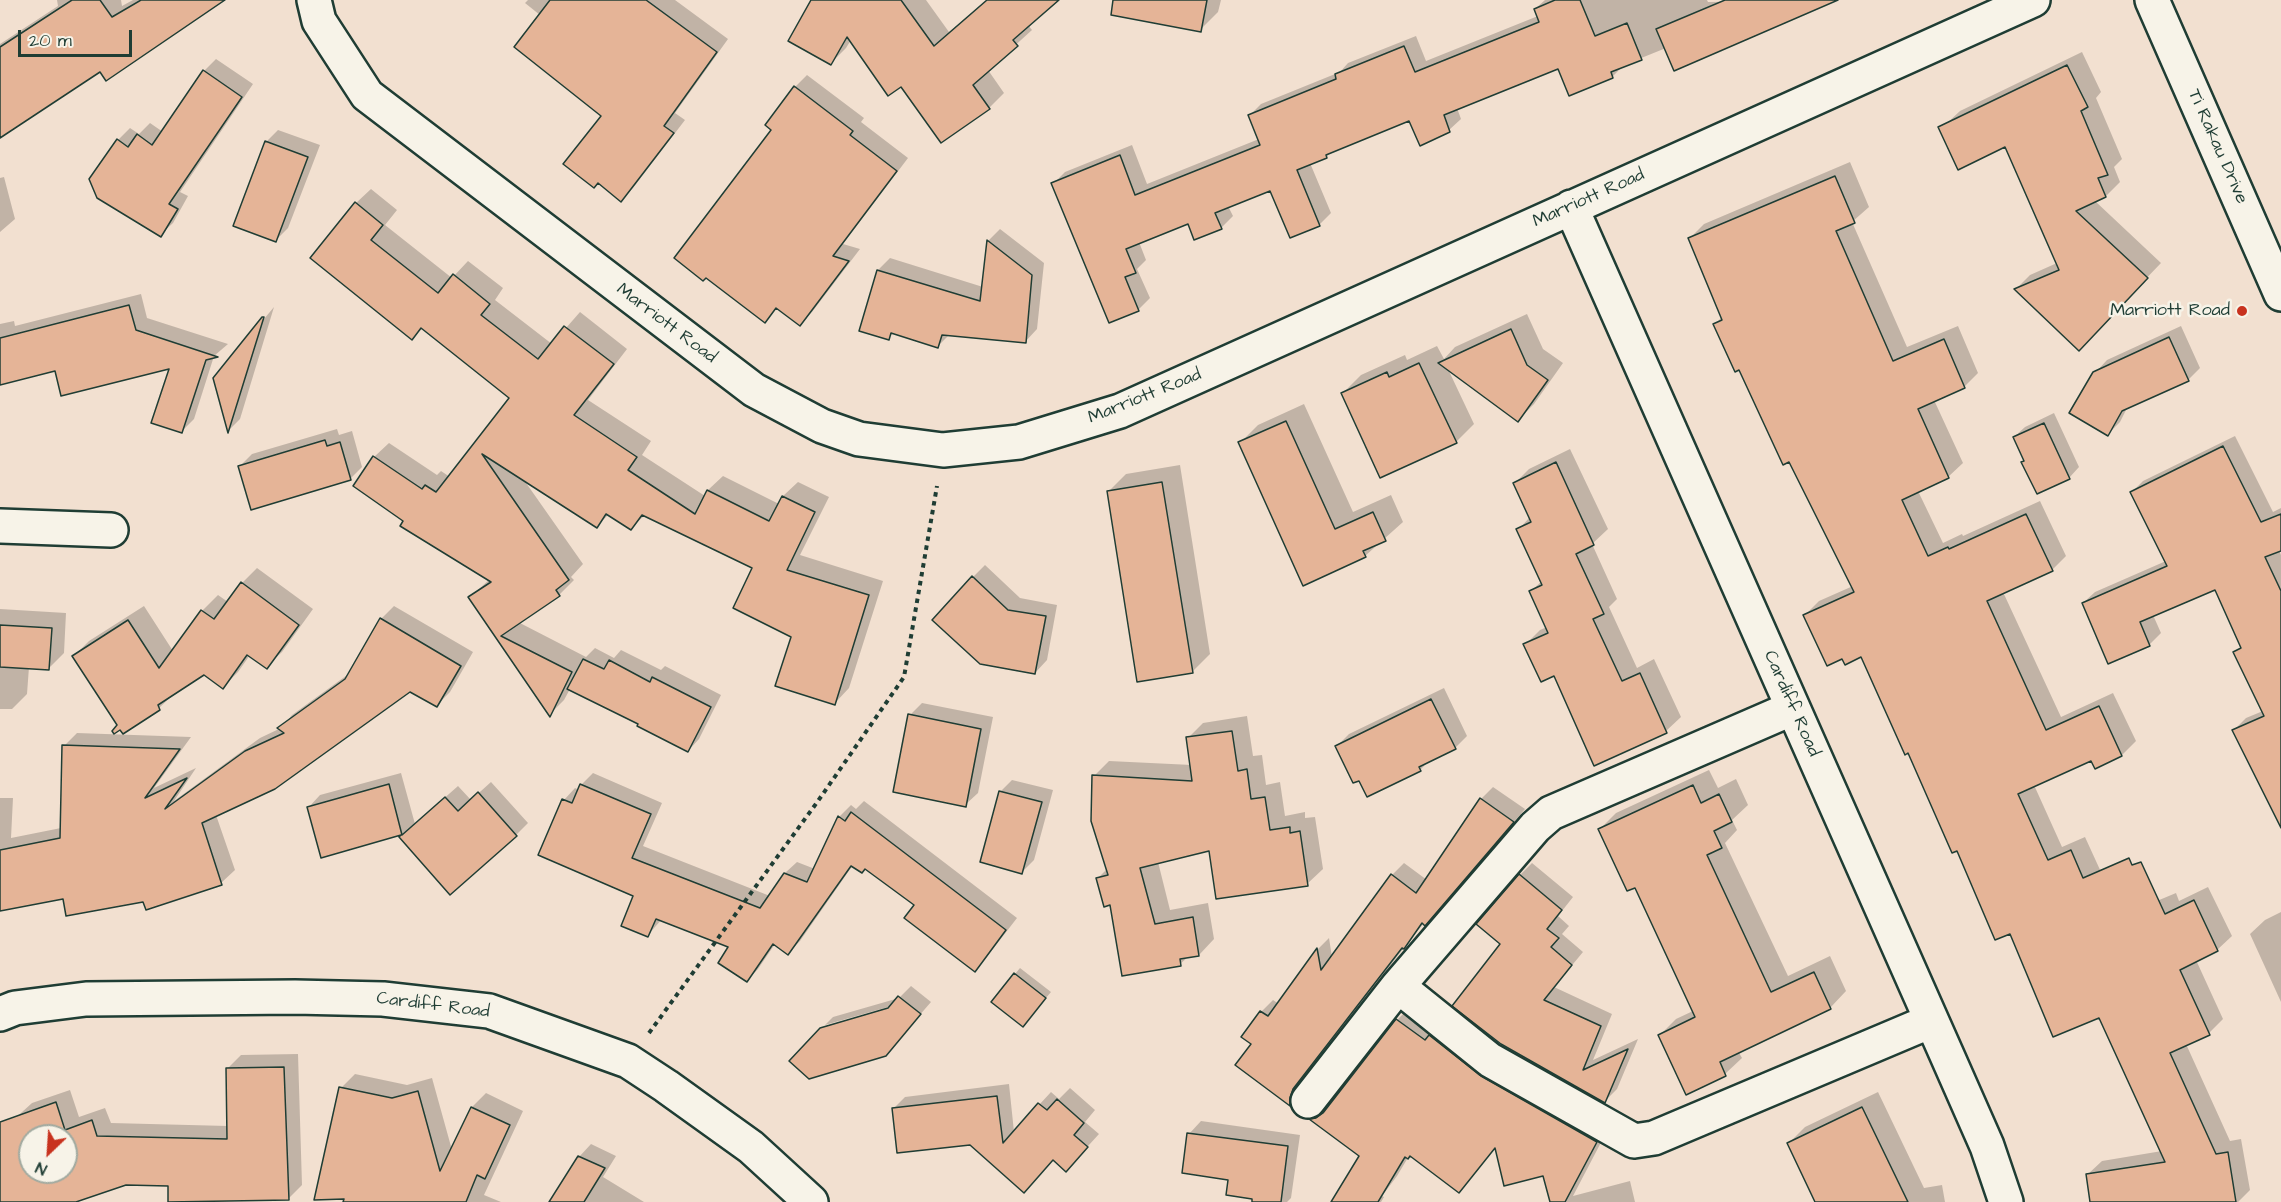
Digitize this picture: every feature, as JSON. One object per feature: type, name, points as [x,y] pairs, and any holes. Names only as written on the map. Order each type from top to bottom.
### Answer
[{"type":"street","name":"Marriott Road","points":[[314,0],[319,21],[367,95],[754,390],[822,426],[859,439],[943,450],[1019,442],[1120,411],[2033,0]]},
{"type":"street","name":"Ti Rakau Drive","points":[[2152,0],[2281,294]]},
{"type":"street","name":"Cardiff Road","points":[[1571,207],[1987,1146],[2006,1202]]},
{"type":"street","points":[[0,526],[111,530]]},
{"type":"street","points":[[1308,1101],[1398,986],[1535,826],[1551,813],[1793,708]]},
{"type":"street","points":[[1398,986],[1490,1060],[1634,1142],[1654,1138],[1931,1021]]},
{"type":"street","name":"Cardiff Road","points":[[0,1014],[15,1008],[86,999],[283,997],[383,999],[489,1011],[628,1061],[751,1147],[811,1202]]},
{"type":"path","points":[[628,1061],[818,801],[904,677],[943,450]]},
{"type":"building","points":[[72,0],[100,0],[112,17],[141,0],[225,0],[106,81],[100,72],[0,138],[0,47]]},
{"type":"building","points":[[550,0],[646,0],[717,52],[664,126],[674,133],[621,202],[598,183],[594,188],[563,164],[601,116],[514,47]]},
{"type":"building","points":[[811,0],[901,0],[934,46],[987,0],[1059,0],[1013,40],[1018,46],[973,85],[990,109],[941,143],[901,87],[888,96],[847,37],[831,65],[788,41]]},
{"type":"building","points":[[1113,0],[1207,0],[1201,32],[1111,15]]},
{"type":"building","points":[[1555,0],[1580,0],[1595,36],[1627,23],[1642,60],[1611,72],[1613,78],[1569,96],[1558,69],[1444,115],[1450,132],[1420,146],[1409,121],[1326,155],[1327,158],[1297,170],[1320,226],[1290,238],[1270,191],[1215,213],[1222,229],[1194,240],[1188,224],[1126,249],[1136,273],[1125,277],[1139,311],[1109,323],[1051,183],[1120,155],[1135,195],[1260,145],[1248,115],[1336,79],[1335,74],[1404,46],[1415,72],[1539,22],[1534,9]]},
{"type":"building","points":[[1725,0],[1838,0],[1674,71],[1656,29]]},
{"type":"building","points":[[2067,65],[2088,107],[2081,111],[2108,175],[2098,178],[2106,197],[2076,211],[2148,278],[2079,351],[2014,289],[2059,270],[2005,147],[1958,170],[1938,127]]},
{"type":"building","points":[[203,70],[242,97],[169,204],[178,209],[161,237],[97,198],[89,179],[117,139],[128,147],[137,134],[152,145]]},
{"type":"building","points":[[794,86],[853,131],[850,135],[897,171],[833,256],[849,261],[800,326],[776,308],[765,323],[706,278],[703,281],[674,258],[771,130],[765,125]]},
{"type":"building","points":[[265,141],[308,157],[276,242],[233,226]]},
{"type":"building","points":[[1835,176],[1855,223],[1836,231],[1893,361],[1944,339],[1965,388],[1918,409],[1949,478],[1902,500],[1928,556],[1948,547],[1949,549],[2026,514],[2053,571],[1987,601],[2046,730],[2099,706],[2122,756],[2095,769],[2091,761],[2018,794],[2048,860],[2071,850],[2083,878],[2129,858],[2132,865],[2141,862],[2165,914],[2194,900],[2218,951],[2180,970],[2210,1035],[2170,1053],[2216,1154],[2228,1152],[2236,1202],[2090,1202],[2086,1174],[2165,1162],[2099,1018],[2053,1037],[2010,934],[1995,940],[1957,851],[1952,853],[1908,753],[1905,755],[1861,657],[1845,665],[1842,659],[1827,666],[1803,615],[1854,592],[1789,462],[1783,465],[1739,370],[1735,372],[1713,324],[1722,320],[1688,238]]},
{"type":"building","points":[[355,202],[383,225],[371,240],[438,293],[453,274],[490,304],[481,315],[538,359],[564,326],[614,364],[574,415],[637,457],[628,470],[695,514],[707,490],[769,521],[782,496],[815,512],[787,570],[869,595],[835,705],[775,686],[791,637],[733,608],[752,568],[642,515],[631,530],[606,514],[597,528],[482,454],[569,580],[556,590],[560,596],[501,636],[572,672],[550,717],[468,597],[491,582],[400,526],[403,521],[353,486],[373,456],[422,489],[425,485],[436,492],[509,398],[421,328],[412,340],[310,258]]},
{"type":"building","points":[[987,240],[1032,275],[1026,343],[942,335],[938,348],[891,333],[889,340],[859,331],[877,270],[980,301]]},
{"type":"building","points":[[129,305],[136,330],[218,357],[206,360],[182,433],[151,423],[169,369],[61,396],[55,371],[0,385],[0,338]]},
{"type":"building","points":[[264,317],[228,433],[213,378]]},
{"type":"building","points":[[1511,329],[1527,365],[1548,380],[1518,422],[1438,363]]},
{"type":"building","points":[[2169,337],[2189,381],[2122,411],[2108,436],[2069,413],[2093,372]]},
{"type":"building","points":[[1419,363],[1457,443],[1380,478],[1341,393],[1387,372],[1389,377]]},
{"type":"building","points":[[1286,421],[1335,529],[1373,512],[1386,541],[1363,551],[1366,557],[1303,586],[1238,442]]},
{"type":"building","points":[[2044,423],[2070,479],[2037,494],[2021,462],[2024,461],[2013,437]]},
{"type":"building","points":[[325,440],[327,446],[340,442],[351,480],[251,510],[238,466]]},
{"type":"building","points":[[2223,446],[2261,522],[2281,514],[2281,551],[2265,557],[2281,591],[2281,828],[2232,730],[2264,716],[2233,652],[2241,648],[2215,590],[2140,622],[2150,646],[2108,664],[2082,603],[2167,566],[2130,492]]},
{"type":"building","points":[[1556,462],[1594,545],[1576,554],[1604,614],[1593,619],[1622,681],[1640,673],[1667,733],[1594,766],[1554,676],[1541,682],[1523,644],[1548,633],[1529,591],[1542,585],[1516,529],[1531,522],[1513,483]]},
{"type":"building","points":[[1162,482],[1193,673],[1137,682],[1107,491]]},
{"type":"building","points":[[972,576],[1008,610],[1046,616],[1035,674],[980,664],[932,620]]},
{"type":"building","points":[[241,582],[299,625],[267,669],[247,655],[223,689],[204,675],[158,705],[160,710],[123,734],[120,730],[114,734],[112,731],[117,725],[72,656],[128,620],[159,668],[201,610],[214,619]]},
{"type":"building","points":[[380,618],[461,666],[437,707],[410,692],[275,789],[202,823],[222,885],[146,910],[143,902],[66,916],[63,899],[0,911],[0,850],[60,838],[62,745],[180,749],[145,798],[187,778],[165,809],[245,751],[284,733],[277,728],[345,679]]},
{"type":"building","points":[[0,625],[52,628],[49,670],[0,667]]},
{"type":"building","points":[[583,659],[604,669],[609,660],[650,682],[652,677],[711,707],[688,752],[567,689]]},
{"type":"building","points":[[1431,699],[1456,749],[1419,767],[1421,771],[1367,797],[1359,781],[1353,783],[1335,746]]},
{"type":"building","points":[[908,714],[981,729],[966,807],[893,792]]},
{"type":"building","points":[[1232,731],[1238,771],[1247,769],[1251,799],[1265,797],[1270,830],[1290,827],[1290,833],[1300,831],[1308,886],[1216,899],[1209,851],[1140,868],[1155,924],[1193,917],[1199,956],[1180,959],[1181,966],[1122,976],[1110,905],[1104,907],[1096,878],[1108,875],[1091,821],[1092,775],[1192,781],[1186,737]]},
{"type":"building","points":[[389,784],[402,835],[445,797],[458,811],[478,792],[517,836],[450,895],[399,837],[401,835],[321,858],[307,807]]},
{"type":"building","points":[[580,784],[651,814],[632,858],[760,908],[784,873],[807,882],[838,816],[845,821],[851,812],[1006,930],[975,972],[904,918],[914,905],[865,869],[862,873],[851,866],[788,955],[773,944],[747,982],[718,963],[728,947],[656,919],[648,937],[621,926],[633,896],[538,855],[562,799],[572,803]]},
{"type":"building","points":[[1693,785],[1701,803],[1719,794],[1732,822],[1714,831],[1722,848],[1707,855],[1771,992],[1814,972],[1831,1009],[1720,1062],[1726,1076],[1686,1095],[1658,1035],[1695,1017],[1635,888],[1627,891],[1598,829]]},
{"type":"building","points":[[999,791],[1042,802],[1022,874],[980,862]]},
{"type":"building","points":[[1480,798],[1514,822],[1425,926],[1422,923],[1404,949],[1402,948],[1293,1089],[1290,1106],[1235,1065],[1251,1044],[1241,1037],[1260,1011],[1268,1016],[1317,948],[1321,970],[1391,874],[1416,893]]},
{"type":"building","points":[[1519,874],[1562,910],[1547,929],[1559,938],[1551,947],[1572,965],[1544,1000],[1601,1026],[1583,1070],[1628,1049],[1605,1103],[1501,1044],[1452,1006],[1500,944],[1476,924]]},
{"type":"building","points":[[1014,973],[1046,998],[1023,1027],[991,1002]]},
{"type":"building","points":[[898,996],[921,1014],[886,1056],[809,1079],[789,1061],[820,1028],[888,1008]]},
{"type":"building","points":[[1396,1019],[1425,1040],[1429,1035],[1481,1076],[1597,1142],[1565,1202],[1550,1202],[1543,1176],[1504,1186],[1495,1148],[1459,1193],[1410,1156],[1408,1159],[1405,1157],[1378,1202],[1331,1202],[1359,1156],[1309,1119],[1316,1118],[1323,1113]]},
{"type":"building","points":[[284,1067],[289,1200],[168,1202],[168,1186],[126,1185],[76,1202],[0,1202],[0,1122],[56,1102],[63,1124],[18,1124],[18,1184],[78,1184],[78,1125],[92,1120],[97,1136],[227,1139],[226,1068]]},
{"type":"building","points":[[339,1087],[392,1098],[418,1091],[440,1171],[471,1107],[510,1125],[485,1179],[477,1175],[466,1202],[314,1200]]},
{"type":"building","points":[[997,1096],[1003,1143],[1038,1103],[1047,1110],[1057,1099],[1084,1123],[1074,1135],[1088,1147],[1066,1172],[1053,1160],[1024,1193],[970,1145],[897,1153],[892,1108]]},
{"type":"building","points":[[1862,1107],[1908,1202],[1815,1202],[1787,1143]]},
{"type":"building","points":[[1187,1133],[1288,1146],[1281,1202],[1252,1202],[1252,1199],[1226,1195],[1228,1180],[1182,1173]]},
{"type":"building","points":[[578,1156],[605,1168],[584,1202],[549,1202]]},
{"type":"place","name":"Marriott Road","points":[[2242,311]]}]
